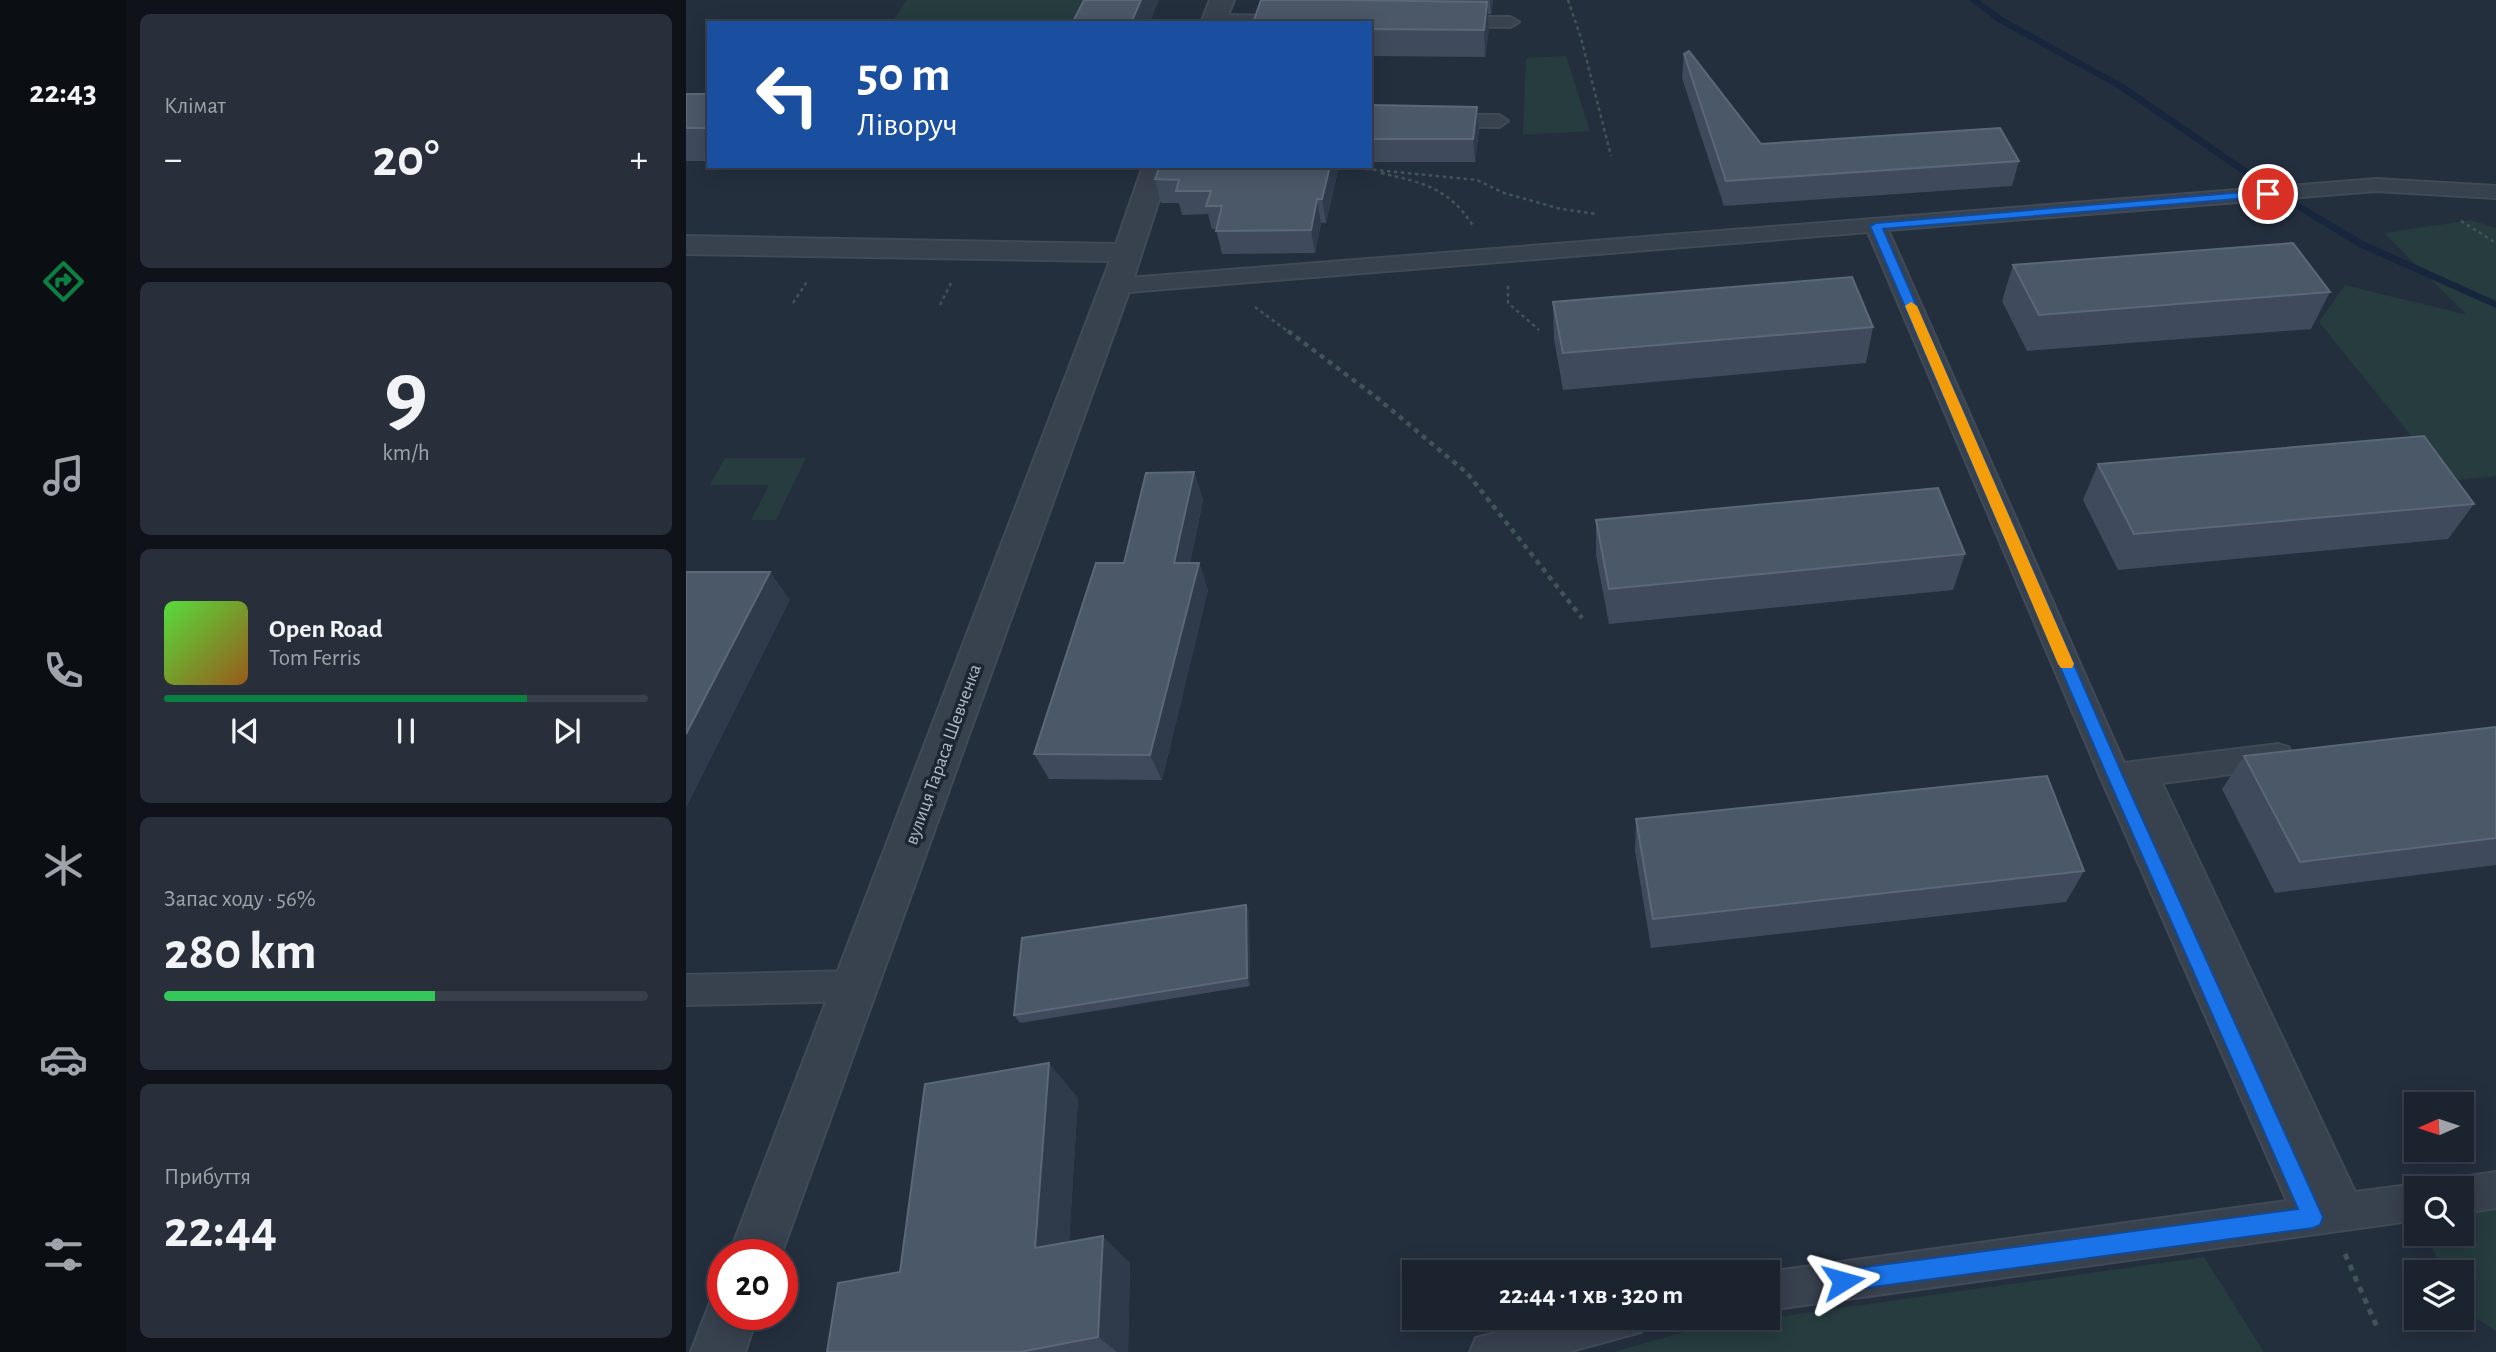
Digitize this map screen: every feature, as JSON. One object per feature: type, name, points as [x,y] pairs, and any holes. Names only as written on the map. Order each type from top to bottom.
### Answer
[{"type":"street","name":"вулиця Тараса Шевченка","points":[[761,1239],[1122,269],[1156,168]]},
{"type":"street","points":[[686,245],[1122,269]]},
{"type":"street","points":[[718,1352],[726,1330]]},
{"type":"lane","points":[[1216,14],[1308,21]]},
{"type":"lane","points":[[1429,22],[1510,22]]},
{"type":"lane","points":[[1372,120],[1499,121]]},
{"type":"lane","points":[[1122,269],[1876,226],[2376,184],[2496,192]]},
{"type":"lane","points":[[1876,226],[2129,774],[2328,1215]]},
{"type":"lane","points":[[2129,774],[2299,753]]},
{"type":"lane","points":[[686,990],[855,986]]},
{"type":"lane","points":[[2474,1194],[2496,1191]]},
{"type":"lane","points":[[1780,1289],[2404,1204]]},
{"type":"lane","points":[[1490,1352],[1579,1330]]},
{"type":"path","points":[[1568,0],[1576,20],[1594,101],[1611,156]]},
{"type":"path","points":[[1366,169],[1477,180],[1504,192],[1561,209],[1597,214]]},
{"type":"path","points":[[793,303],[811,274]]},
{"type":"path","points":[[1245,299],[1376,397],[1467,473],[1581,618]]},
{"type":"path","points":[[2328,1215],[2377,1327]]},
{"type":"green space","points":[[907,0],[1082,0],[1071,21],[892,21]]},
{"type":"green space","points":[[1566,56],[1590,131],[1523,135],[1526,58]]},
{"type":"green space","points":[[2471,220],[2496,228],[2496,476],[2448,481],[2319,322],[2345,285],[2467,315],[2384,233]]},
{"type":"green space","points":[[725,458],[806,458],[776,520],[751,520],[769,485],[710,485]]},
{"type":"green space","points":[[2496,1205],[2496,1331],[2474,1317],[2474,1260],[2437,1260],[2432,1246],[2474,1246],[2474,1212]]},
{"type":"green space","points":[[2204,1257],[2264,1352],[1614,1352],[1691,1330],[1780,1330],[1780,1316]]},
{"type":"building","points":[[1084,0],[1141,0],[1132,21],[1073,21]]},
{"type":"building","points":[[1261,0],[1487,2],[1484,30],[1372,29],[1372,21],[1254,21]]},
{"type":"building","points":[[1689,51],[1761,144],[2000,128],[2019,161],[1726,181],[1684,54]]},
{"type":"building","points":[[686,94],[707,94],[707,128],[686,128]]},
{"type":"building","points":[[1372,105],[1477,107],[1473,139],[1372,139]]},
{"type":"building","points":[[1159,168],[1330,168],[1322,199],[1317,199],[1311,230],[1216,231],[1222,206],[1206,206],[1211,191],[1176,191],[1179,180],[1155,179]]},
{"type":"building","points":[[2293,243],[2330,292],[2039,315],[2013,265]]},
{"type":"building","points":[[1852,277],[1873,327],[1563,353],[1553,302]]},
{"type":"building","points":[[2424,436],[2474,504],[2134,534],[2098,464]]},
{"type":"building","points":[[1194,472],[1174,563],[1199,563],[1150,755],[1034,754],[1096,563],[1124,563],[1146,473]]},
{"type":"building","points":[[1938,488],[1965,554],[1609,589],[1596,520]]},
{"type":"building","points":[[686,572],[770,572],[686,734]]},
{"type":"building","points":[[2496,727],[2496,838],[2300,862],[2244,756]]},
{"type":"building","points":[[2047,776],[2084,871],[1653,919],[1636,819]]},
{"type":"building","points":[[1246,905],[1247,978],[1014,1015],[1022,938]]},
{"type":"building","points":[[1049,1063],[1035,1248],[1103,1236],[1098,1337],[1020,1352],[827,1352],[838,1283],[900,1272],[925,1084]]},
{"type":"waterway","points":[[1973,0],[2001,20],[2122,87],[2257,179]]},
{"type":"waterway","points":[[2301,207],[2361,244],[2496,305]]},
{"type":"slow traffic","points":[[1911,306],[2066,664]]},
{"type":"route","points":[[1843,1281],[2313,1217],[2115,776],[1876,226],[2268,194]]}]
